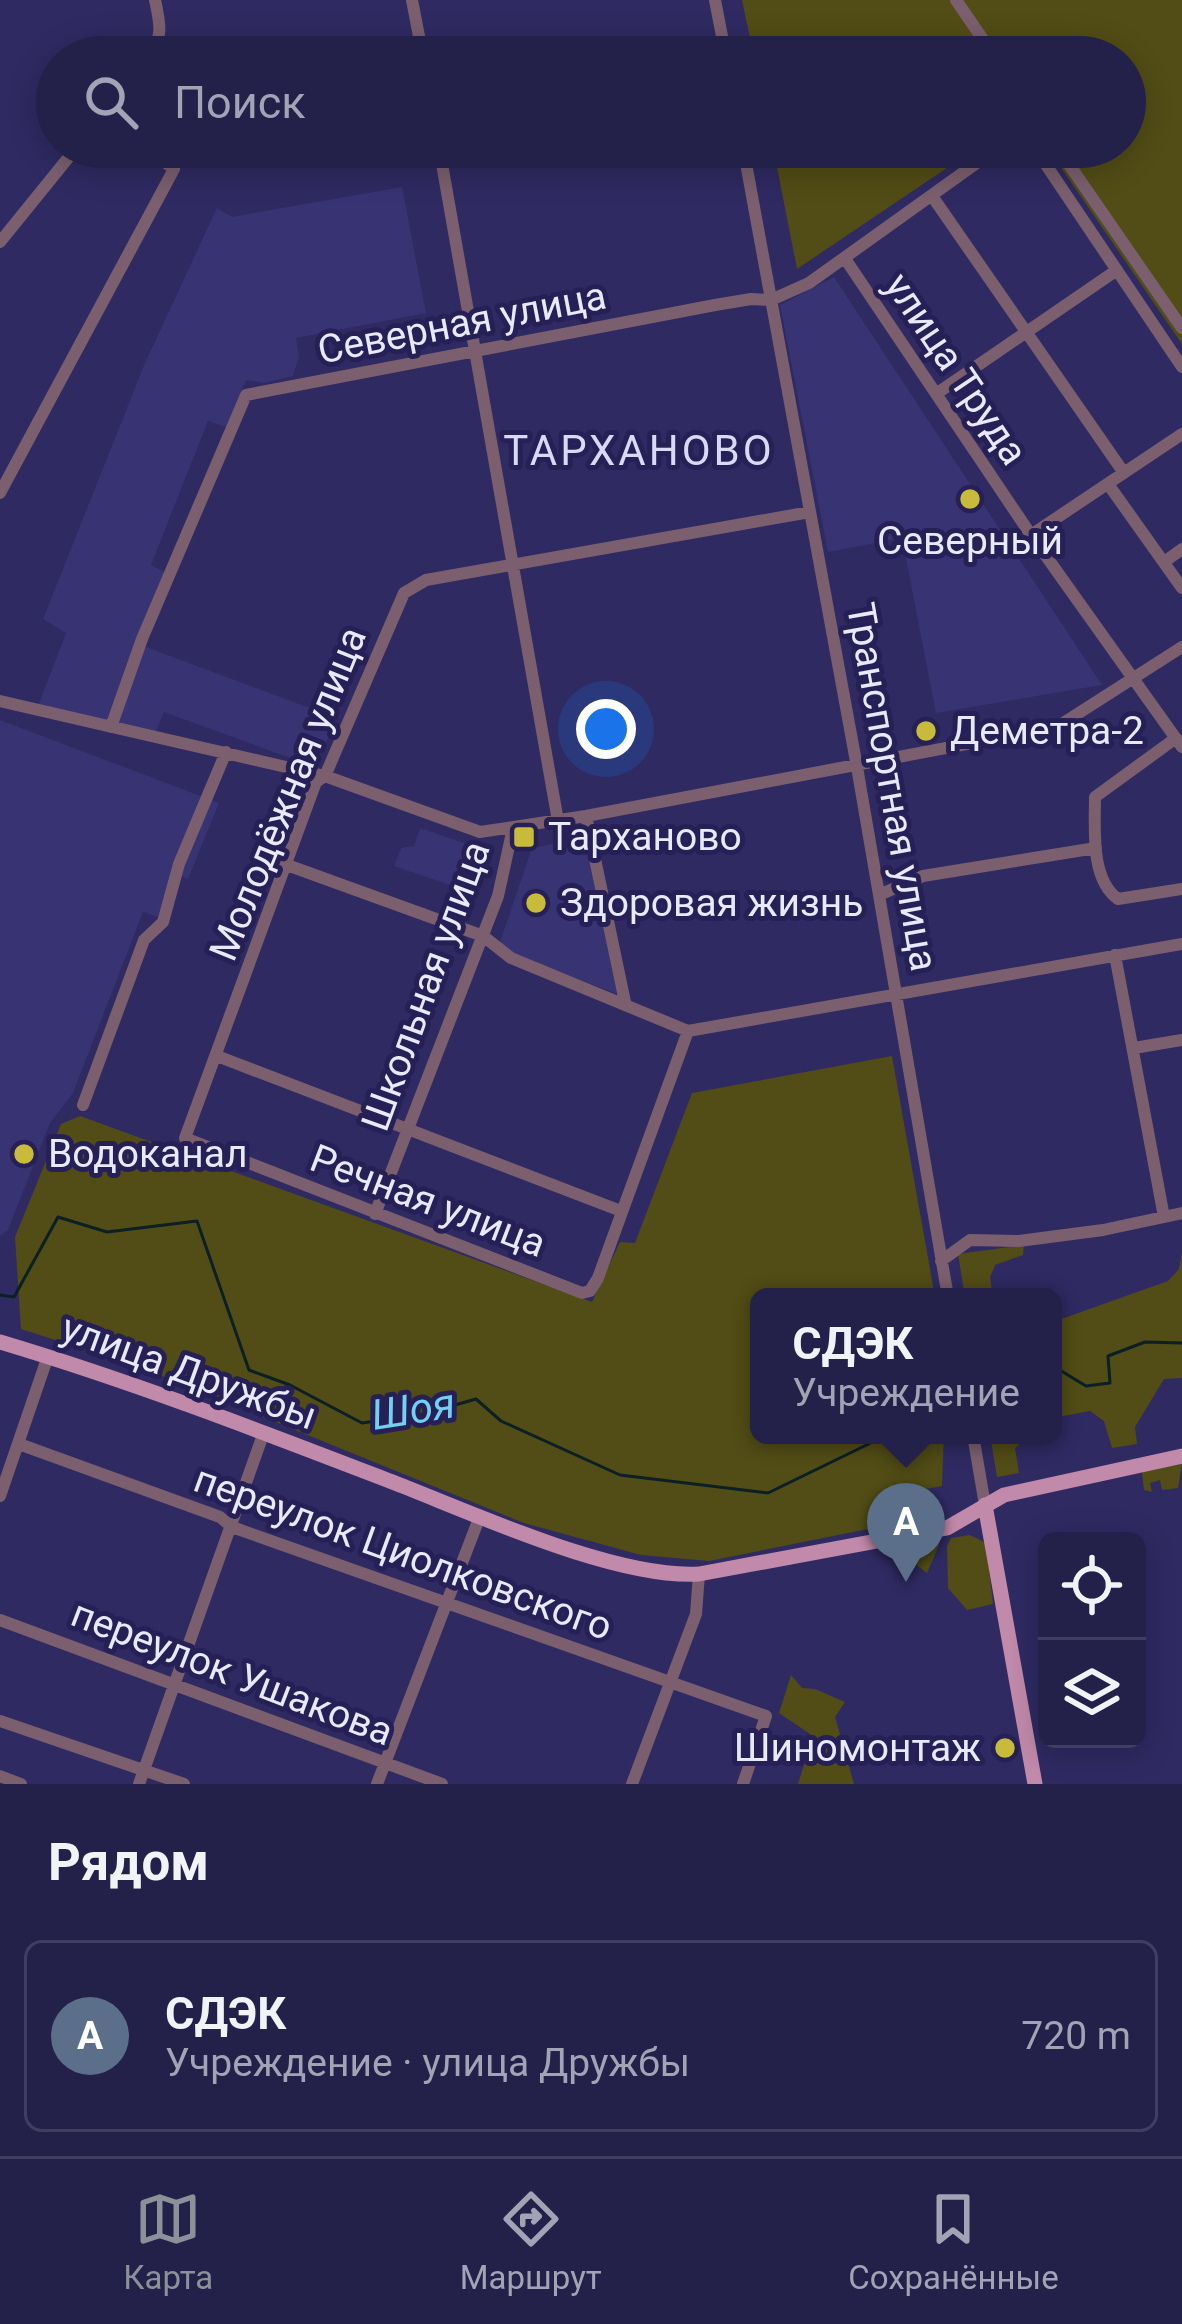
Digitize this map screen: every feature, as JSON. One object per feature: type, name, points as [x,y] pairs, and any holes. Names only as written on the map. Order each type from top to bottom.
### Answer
[{"type":"main road","name":"улица Дружбы","points":[[0,1342],[264,1432],[480,1516],[664,1575],[699,1574],[947,1528],[1022,1490],[1182,1456]]},
{"type":"main road","points":[[986,1505],[1035,1784]]},
{"type":"main road","points":[[947,1528],[990,1528]]},
{"type":"street","points":[[154,0],[160,36]]},
{"type":"street","points":[[412,0],[419,36]]},
{"type":"street","points":[[715,0],[722,36]]},
{"type":"street","points":[[956,0],[981,36]]},
{"type":"street","points":[[0,242],[60,168]]},
{"type":"street","points":[[0,494],[172,168]]},
{"type":"street","points":[[442,168],[558,821]]},
{"type":"street","name":"Транспортная улица","points":[[746,168],[946,1288]]},
{"type":"street","name":"Северная улица","points":[[111,728],[142,639],[246,395],[715,304],[771,300],[846,260],[970,168]]},
{"type":"street","points":[[1045,168],[1182,367]]},
{"type":"street","points":[[1072,168],[1182,328]]},
{"type":"street","points":[[932,196],[1124,473]]},
{"type":"street","name":"улица Труда","points":[[846,260],[1031,535],[1179,743]]},
{"type":"street","points":[[936,394],[1117,270]]},
{"type":"street","points":[[1031,535],[1182,434]]},
{"type":"street","points":[[1108,484],[1182,588]]},
{"type":"street","name":"Молодёжная улица","points":[[185,1138],[316,782],[325,776],[404,593],[426,580],[810,512]]},
{"type":"street","points":[[1164,562],[1182,549]]},
{"type":"street","name":"Школьная улица","points":[[375,1214],[483,936],[505,872],[513,829],[1057,727],[1182,647]]},
{"type":"street","points":[[0,701],[325,776],[480,832],[513,829]]},
{"type":"street","points":[[1179,743],[1095,797],[1096,848],[1104,884],[1118,899],[1182,889]]},
{"type":"street","points":[[82,1106],[144,940],[163,922],[178,864],[226,752]]},
{"type":"street","points":[[586,816],[625,1002]]},
{"type":"street","points":[[879,895],[923,876],[1096,848]]},
{"type":"street","points":[[286,865],[483,936],[498,952],[688,1031],[1182,944]]},
{"type":"street","points":[[1115,955],[1164,1217]]},
{"type":"street","points":[[217,1056],[621,1211],[688,1031]]},
{"type":"street","points":[[1134,1048],[1182,1040]]},
{"type":"street","name":"Речная улица","points":[[185,1138],[582,1293],[590,1291],[598,1278],[621,1211]]},
{"type":"street","points":[[940,1261],[970,1240],[1019,1241],[1182,1213]]},
{"type":"street","points":[[0,1496],[48,1356]]},
{"type":"street","points":[[139,1784],[264,1432]]},
{"type":"street","name":"переулок Циолковского","points":[[19,1444],[220,1517],[232,1527],[766,1716],[743,1784]]},
{"type":"street","points":[[976,1444],[986,1505]]},
{"type":"street","points":[[377,1784],[480,1516]]},
{"type":"street","points":[[632,1784],[697,1614],[699,1574]]},
{"type":"street","name":"переулок Ушакова","points":[[0,1620],[442,1784]]},
{"type":"street","points":[[0,1721],[184,1784]]},
{"type":"street","points":[[0,1776],[21,1784]]},
{"type":"shaded area","points":[[742,0],[1182,0],[1182,344],[1061,168],[1146,168],[1146,36],[750,36]]},
{"type":"shaded area","points":[[777,168],[947,168],[797,269]]},
{"type":"shaded area","points":[[402,187],[426,313],[296,338],[299,357],[293,376],[265,383],[246,380],[226,427],[208,421],[151,565],[168,574],[138,644],[337,718],[315,767],[164,712],[155,734],[38,706],[66,633],[43,619],[145,363],[217,208],[232,217]]},
{"type":"shaded area","name":"Северный","points":[[834,277],[1102,685],[936,713],[902,538],[828,552],[780,305]]},
{"type":"shaded area","name":"Водоканал","points":[[0,720],[219,803],[188,879],[172,873],[158,917],[143,912],[73,1093],[50,1123],[8,1230],[0,1236]]},
{"type":"shaded area","points":[[420,828],[470,845],[456,887],[394,866],[401,848],[414,846]]},
{"type":"shaded area","points":[[585,838],[617,994],[498,948],[532,848]]},
{"type":"shaded area","points":[[892,1056],[933,1288],[750,1288],[750,1444],[944,1444],[942,1486],[904,1493],[895,1504],[898,1523],[709,1561],[641,1555],[524,1523],[145,1369],[21,1329],[15,1237],[61,1124],[80,1116],[592,1302],[620,1242],[635,1243],[692,1093]]},
{"type":"shaded area","points":[[1024,1245],[1023,1255],[995,1265],[992,1288],[964,1288],[958,1254]]},
{"type":"shaded area","points":[[1182,1252],[1182,1378],[1164,1379],[1135,1427],[1137,1444],[1112,1448],[1104,1421],[1090,1411],[1062,1416],[1062,1319],[1168,1281],[1179,1269]]},
{"type":"shaded area","points":[[992,1444],[1020,1444],[1015,1448],[1019,1473],[997,1477]]},
{"type":"shaded area","points":[[1182,1462],[1178,1488],[1162,1490],[1160,1480],[1150,1483],[1152,1492],[1144,1490],[1145,1469]]},
{"type":"shaded area","points":[[970,1535],[986,1543],[993,1604],[967,1610],[948,1588],[947,1546],[951,1538]]},
{"type":"shaded area","points":[[935,1540],[939,1545],[927,1573],[898,1551],[900,1546]]},
{"type":"shaded area","points":[[791,1675],[802,1688],[845,1702],[835,1717],[854,1784],[798,1784],[813,1736],[779,1713]]},
{"type":"waterway","name":"Шоя","points":[[0,1295],[14,1297],[58,1217],[107,1232],[197,1221],[249,1370],[290,1385],[362,1423],[420,1415],[476,1399],[501,1421],[620,1475],[768,1493],[869,1444]]},
{"type":"waterway","name":"Шоя","points":[[1062,1371],[1086,1386],[1110,1383],[1108,1356],[1145,1342],[1182,1343]]},
{"type":"place","name":"Северный","points":[[970,499]]},
{"type":"place","name":"Деметра-2","points":[[926,731]]},
{"type":"place","name":"Тарханово","points":[[524,837]]},
{"type":"place","name":"Здоровая жизнь","points":[[536,903]]},
{"type":"place","name":"Водоканал","points":[[24,1154]]},
{"type":"place","name":"СДЭК","points":[[906,1582]]},
{"type":"place","name":"Шиномонтаж","points":[[1005,1748]]},
{"type":"district","name":"ТАРХАНОВО","points":[[639,450]]}]
